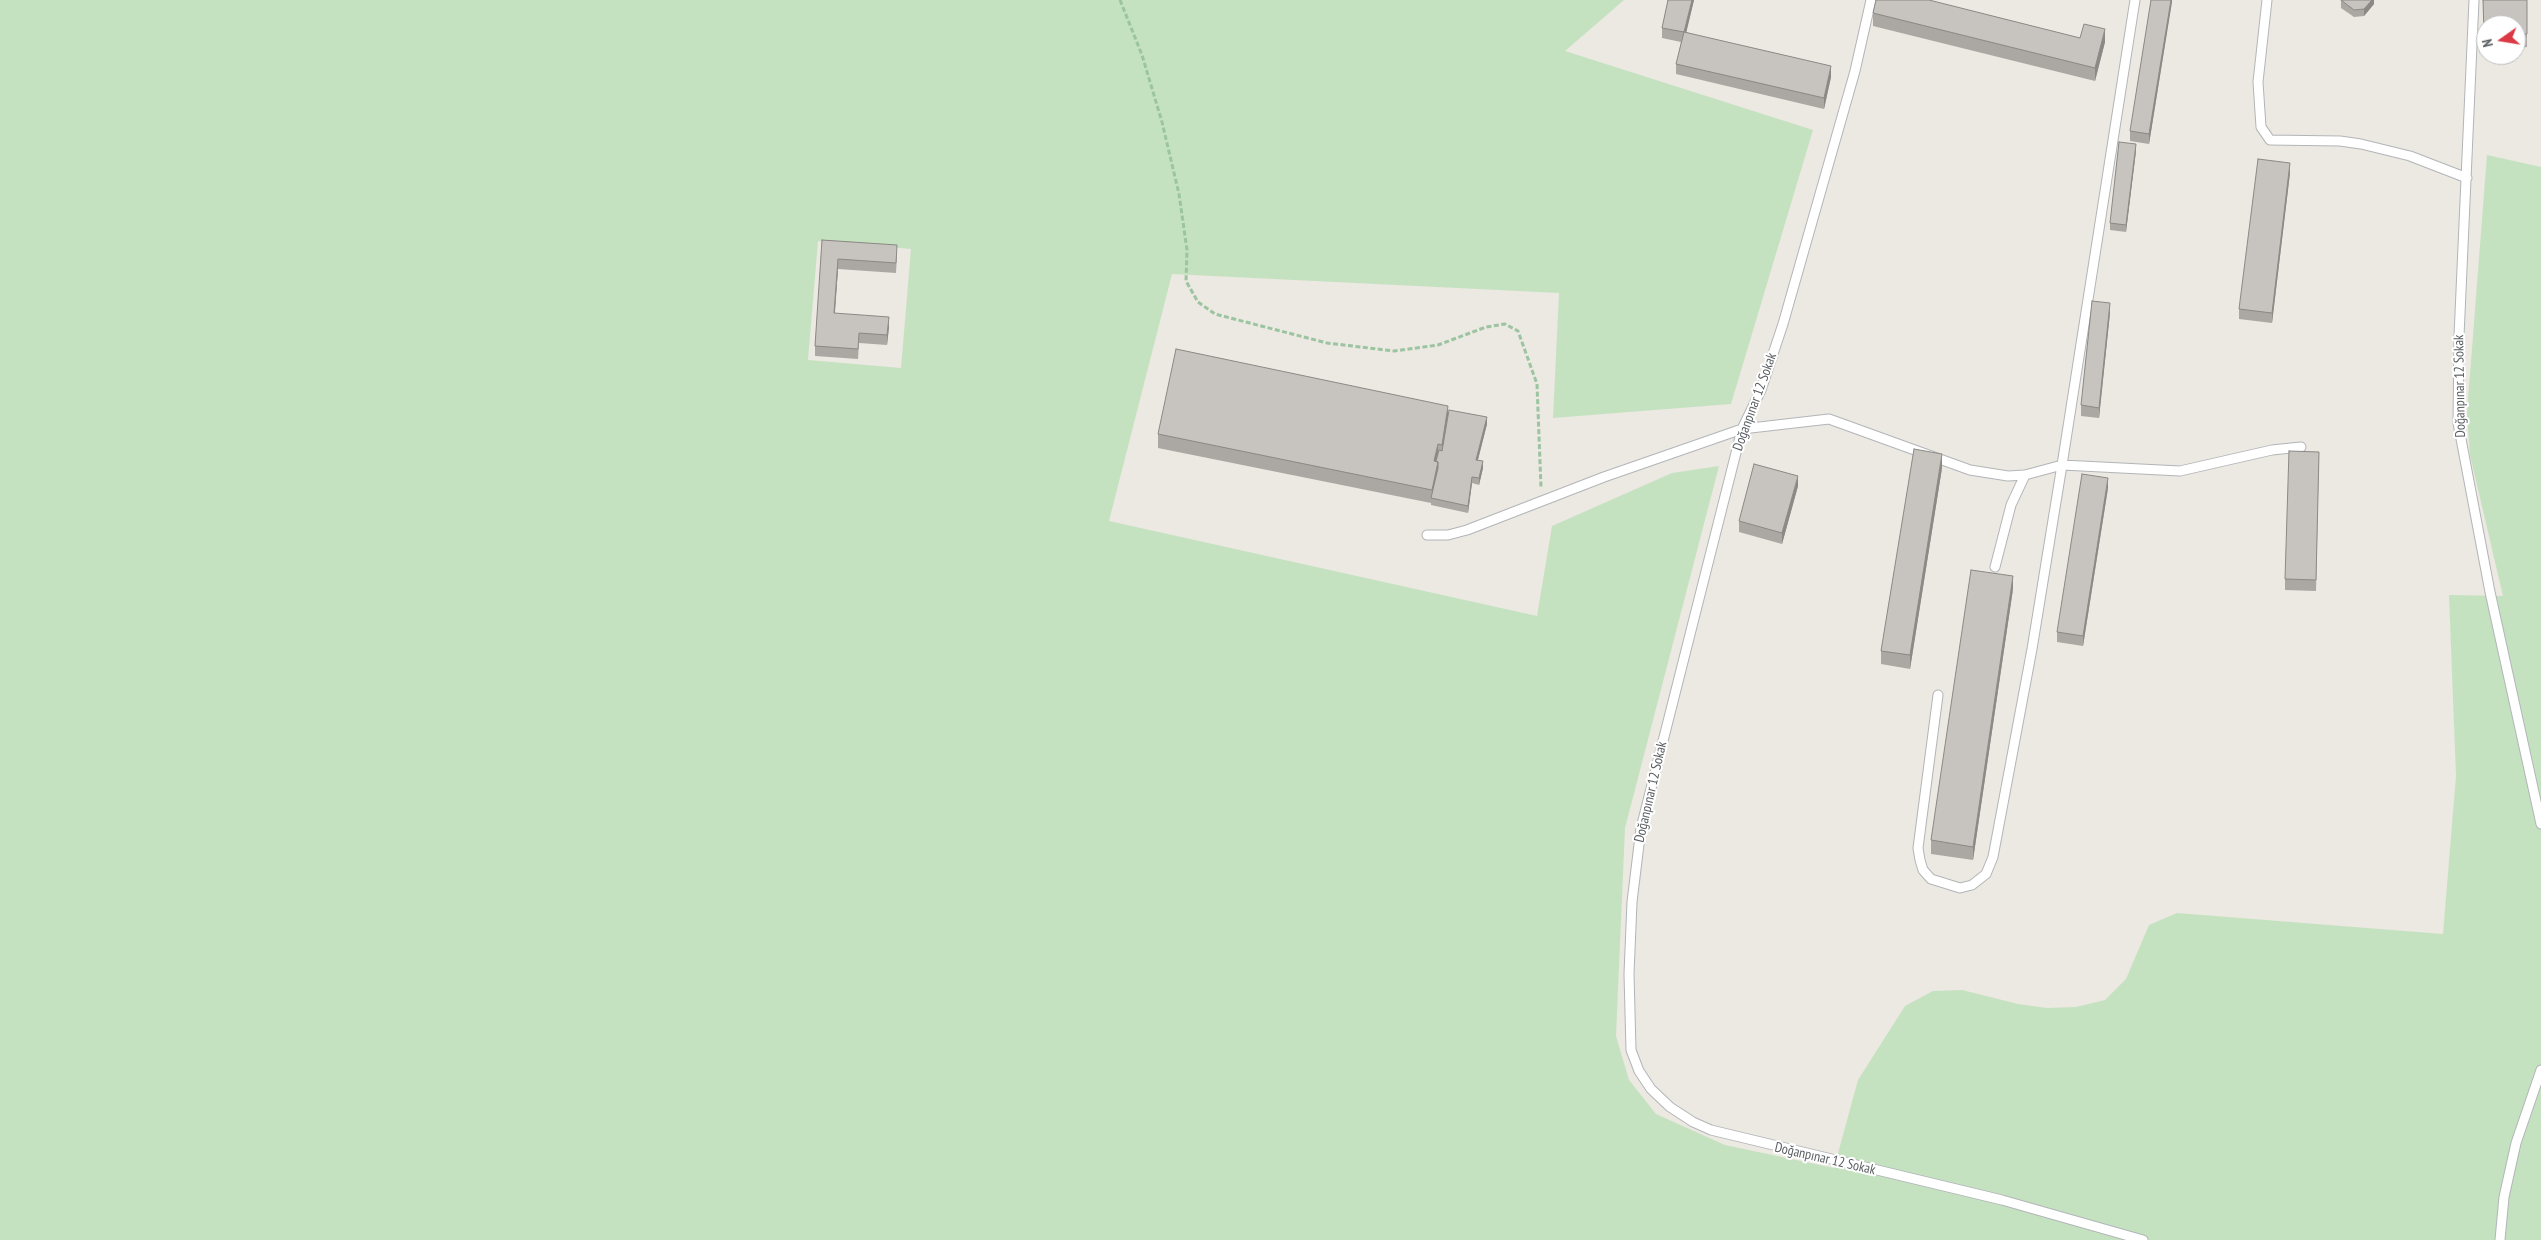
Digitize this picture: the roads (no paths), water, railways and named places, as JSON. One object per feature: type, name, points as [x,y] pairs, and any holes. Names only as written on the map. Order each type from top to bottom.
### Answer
[{"type":"lane","name":"Doğanpınar 12 Sokak","points":[[1871,0],[1855,71],[1784,324],[1761,390],[1742,429],[1641,828],[1632,902],[1629,974],[1631,1050],[1639,1071],[1651,1088],[1670,1107],[1693,1122],[1711,1130],[2002,1200],[2143,1240]]},
{"type":"lane","points":[[1938,695],[1918,848],[1920,860],[1931,879],[1960,888],[1972,885],[1986,874],[1993,857],[2032,649],[2135,0]]},
{"type":"lane","points":[[2267,0],[2258,82],[2261,127],[2270,140],[2340,141],[2361,144],[2410,156],[2467,178]]},
{"type":"lane","name":"Doğanpınar 12 Sokak","points":[[2474,0],[2459,336],[2458,423],[2462,456],[2541,824]]},
{"type":"lane","points":[[1427,535],[1448,535],[1467,530],[1541,501],[1742,429],[1830,419],[1970,470],[2008,476],[2026,475],[2062,465],[2180,471],[2247,454],[2301,447]]},
{"type":"lane","points":[[1995,567],[2011,505],[2026,475]]},
{"type":"lane","points":[[2500,1240],[2504,1197],[2516,1142],[2541,1070]]}]
